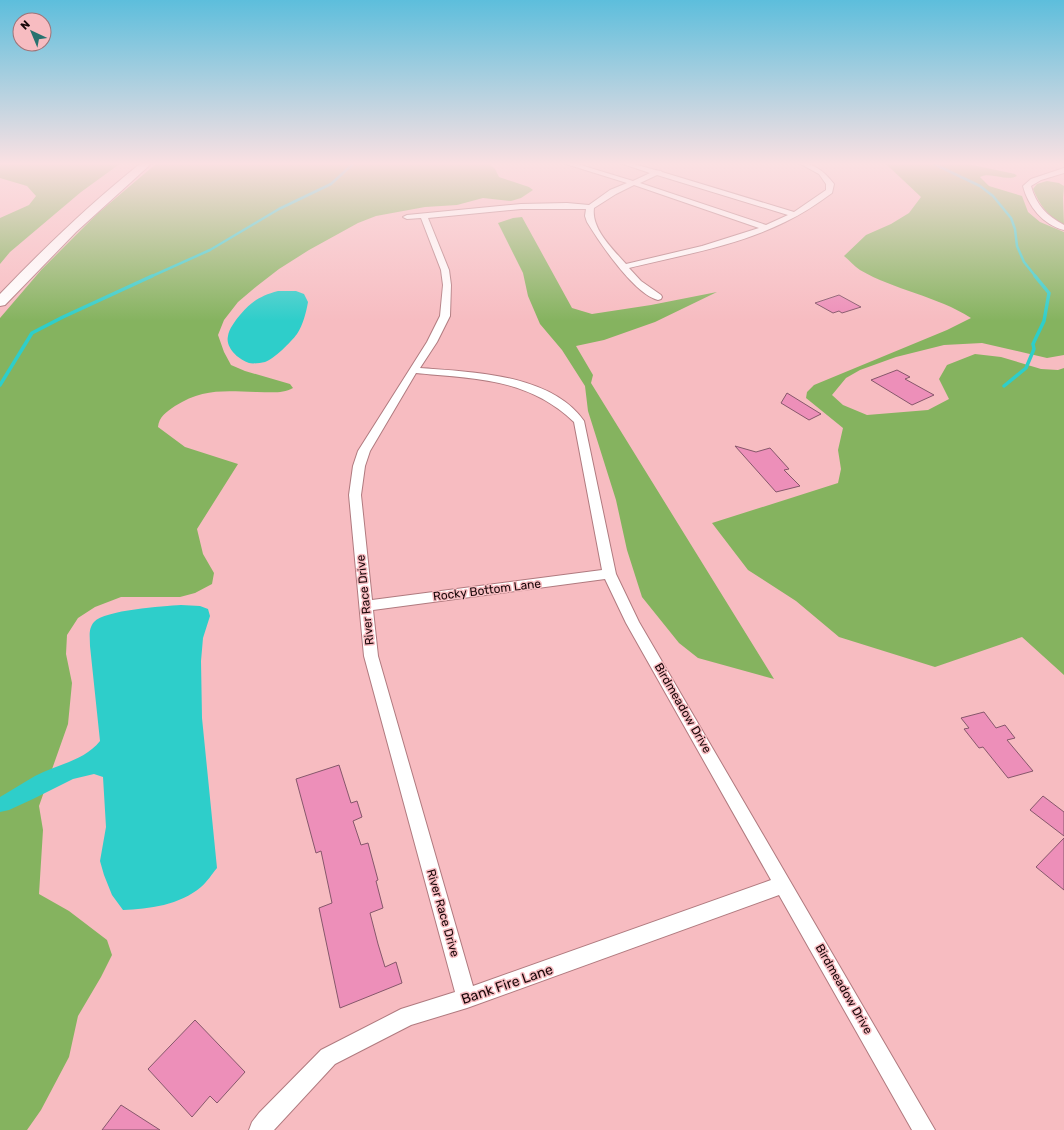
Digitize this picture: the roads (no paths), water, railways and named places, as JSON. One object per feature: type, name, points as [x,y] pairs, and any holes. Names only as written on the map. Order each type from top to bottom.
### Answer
[{"type":"main road","points":[[0,302],[46,253],[86,216]]},
{"type":"street","points":[[407,217],[424,216]]},
{"type":"street","name":"River Race Drive","points":[[424,216],[445,270],[447,285],[445,316],[432,342],[364,451],[359,466],[355,495],[371,656],[467,998]]},
{"type":"street","points":[[589,216],[591,221],[624,267],[638,282],[658,297]]},
{"type":"street","points":[[731,216],[767,228]]},
{"type":"street","points":[[624,267],[748,235],[767,228],[791,216]]},
{"type":"street","points":[[1042,216],[1064,228]]},
{"type":"street","name":"Birdmeadow Drive","points":[[414,370],[497,379],[528,387],[549,397],[570,410],[579,421],[610,574],[634,623],[924,1130]]},
{"type":"street","name":"Rocky Bottom Lane","points":[[365,606],[610,574]]},
{"type":"street","name":"Bank Fire Lane","points":[[260,1130],[328,1057],[408,1016],[467,998],[783,885]]},
{"type":"water","points":[[278,291],[296,291],[304,294],[308,302],[301,327],[291,341],[269,360],[265,362],[249,363],[237,356],[231,349],[228,340],[230,331],[234,322],[248,306],[261,297]]},
{"type":"water","points":[[181,605],[200,606],[208,609],[210,616],[203,638],[201,661],[202,718],[217,868],[201,887],[184,898],[154,907],[123,910],[112,895],[100,861],[106,827],[103,777],[94,774],[73,779],[9,810],[0,812],[0,797],[35,776],[78,758],[94,748],[100,741],[90,646],[90,630],[94,622],[110,614]]},
{"type":"waterway","points":[[150,277],[210,250],[268,216]]},
{"type":"waterway","points":[[1009,216],[1015,229],[1017,246],[1024,262],[1036,277]]},
{"type":"waterway","points":[[0,385],[32,333],[152,276]]},
{"type":"waterway","points":[[1004,386],[1026,368],[1034,349],[1033,344],[1044,321],[1049,293],[1035,276]]}]
